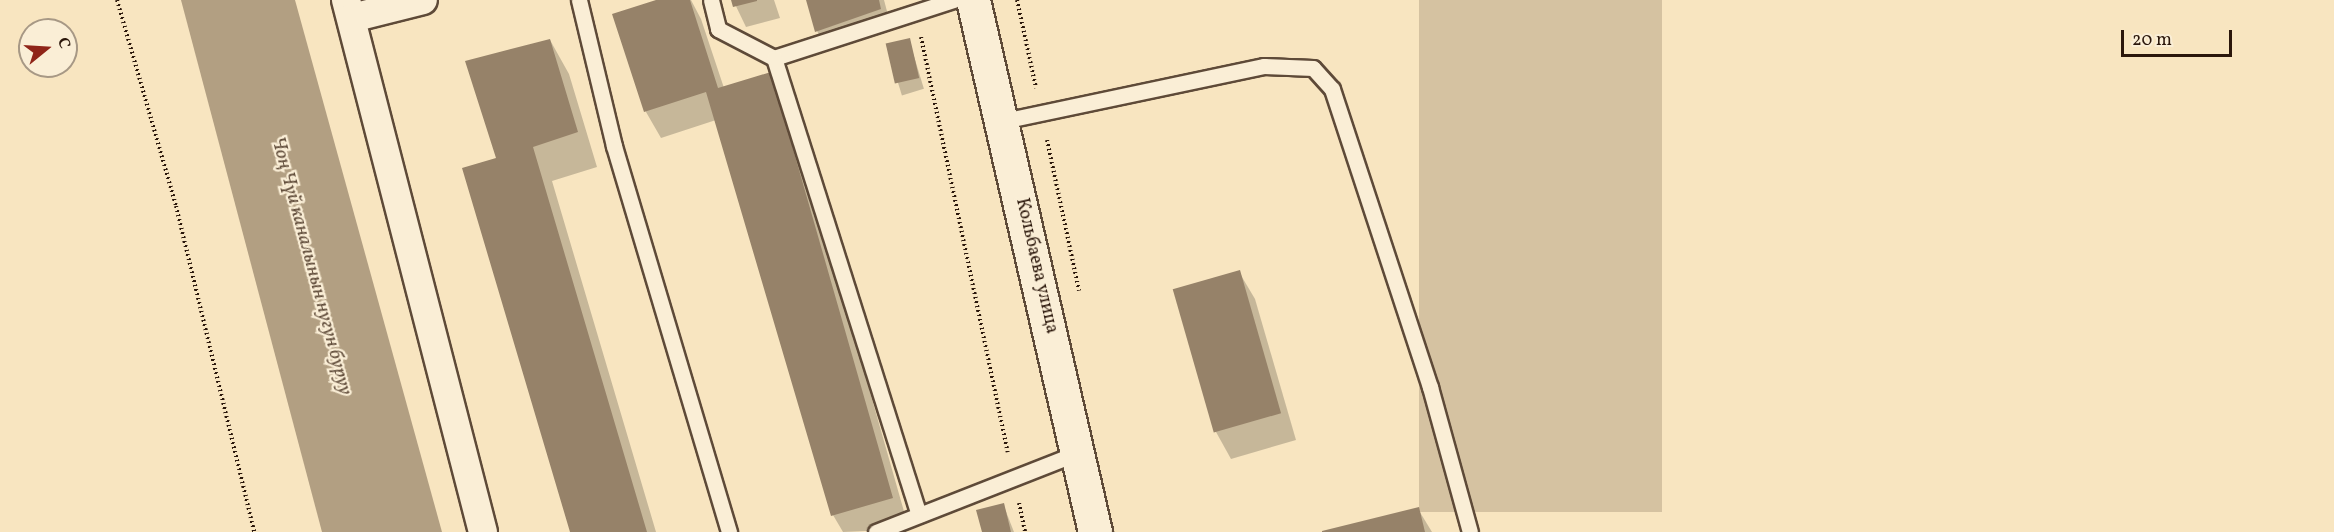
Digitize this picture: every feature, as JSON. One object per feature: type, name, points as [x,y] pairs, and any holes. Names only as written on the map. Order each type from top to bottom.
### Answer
[{"type":"main road","name":"Кольбаева улица","points":[[974,0],[1095,532]]},
{"type":"street","points":[[423,0],[349,9],[483,532]]},
{"type":"lane","points":[[579,0],[614,146],[729,532]]},
{"type":"lane","points":[[711,0],[718,29],[774,58],[954,0]]},
{"type":"lane","points":[[774,58],[919,515]]},
{"type":"lane","points":[[1003,121],[1264,66],[1313,68],[1332,88],[1430,387],[1470,532]]},
{"type":"lane","points":[[876,532],[1078,453]]},
{"type":"path","points":[[117,0],[176,206],[254,532]]},
{"type":"path","points":[[1017,0],[1081,299]]},
{"type":"path","points":[[916,13],[1025,532]]},
{"type":"shaded area","points":[[1419,0],[1662,0],[1662,512],[1419,512]]},
{"type":"water","name":"Чоң Чүй каналынын нугун буруу","points":[[181,0],[295,0],[442,532],[322,532]]},
{"type":"building","points":[[656,0],[690,0],[718,88],[771,72],[893,498],[831,516],[706,92],[644,112],[612,14]]},
{"type":"building","points":[[731,0],[757,0],[757,1],[733,7]]},
{"type":"building","points":[[806,0],[879,0],[881,9],[815,32]]},
{"type":"building","points":[[910,38],[919,78],[895,84],[886,44]]},
{"type":"building","points":[[550,39],[578,132],[533,147],[647,532],[570,532],[462,168],[496,158],[465,61]]},
{"type":"building","points":[[1240,270],[1281,413],[1214,433],[1173,289]]},
{"type":"building","points":[[1004,503],[1011,532],[982,532],[976,510]]},
{"type":"building","points":[[1419,507],[1425,532],[1322,532],[1322,531]]}]
